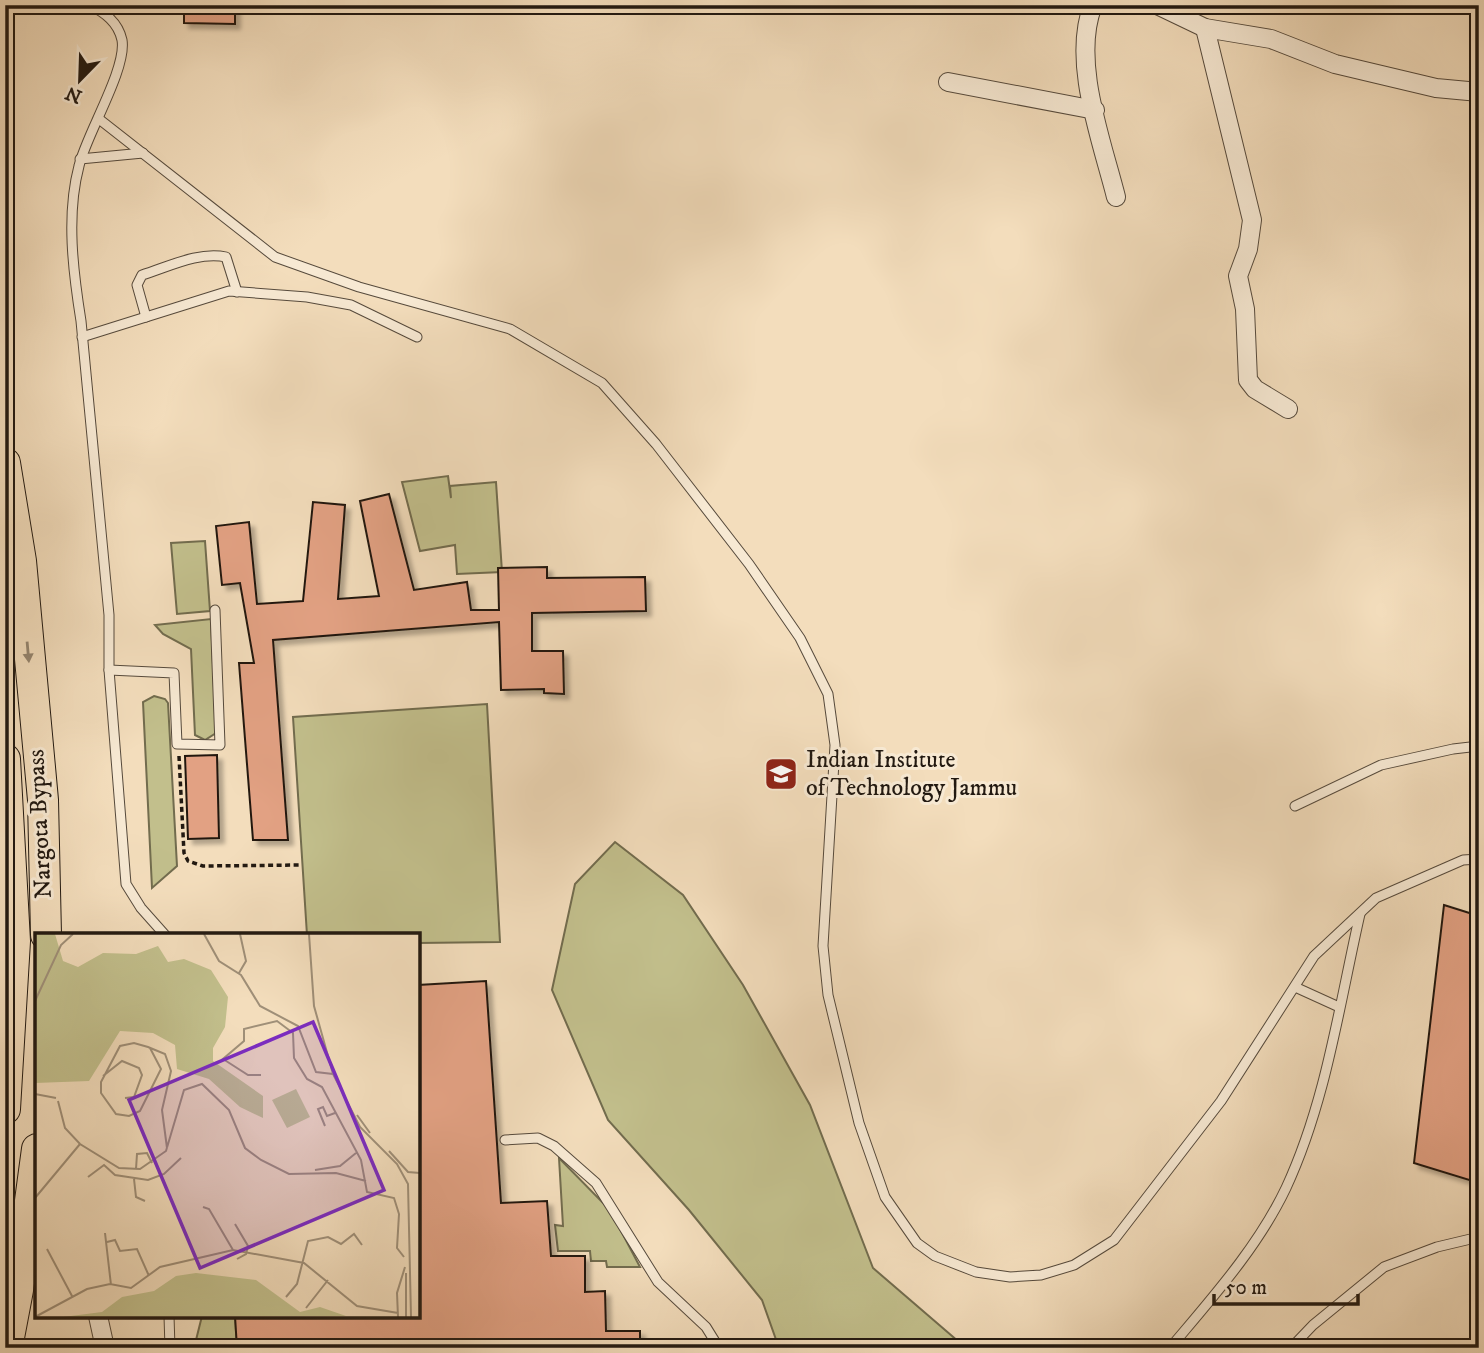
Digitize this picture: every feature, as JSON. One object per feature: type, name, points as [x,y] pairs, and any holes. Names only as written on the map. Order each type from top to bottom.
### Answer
[{"type":"highway","name":"Nargota Bypass","points":[[5,463],[21,561],[43,800],[46,933]]},
{"type":"highway","name":"Nargota Bypass","points":[[5,759],[26,943],[11,989],[5,1109]]},
{"type":"highway","points":[[6,1348],[18,1290],[35,1164]]},
{"type":"street","points":[[1093,5],[1085,40],[1095,110],[1116,197]]},
{"type":"street","points":[[1157,5],[1205,28],[1271,39],[1335,64],[1436,88],[1479,92]]},
{"type":"street","points":[[1205,28],[1252,220],[1248,249],[1238,276],[1245,319],[1248,380],[1255,389],[1288,409]]},
{"type":"street","points":[[948,82],[1095,110]]},
{"type":"street","points":[[98,1318],[104,1348]]},
{"type":"lane","points":[[90,5],[112,19],[122,41],[114,78],[80,159],[75,183],[73,260],[109,615],[109,670],[126,884],[141,908],[163,933]]},
{"type":"lane","points":[[99,119],[275,257],[359,286],[510,329],[602,383],[656,444],[748,564],[800,638],[828,694],[835,745],[823,946],[828,995],[859,1123],[885,1196],[918,1243],[934,1256],[976,1272],[1010,1277],[1041,1275],[1074,1265],[1114,1240],[1221,1101],[1314,956],[1376,898],[1463,860],[1479,859]]},
{"type":"lane","points":[[80,159],[143,153]]},
{"type":"lane","points":[[146,317],[137,285],[142,275],[190,259],[216,255],[226,257],[237,292]]},
{"type":"lane","points":[[82,337],[229,291],[307,297],[351,306],[417,337]]},
{"type":"lane","points":[[109,670],[174,673],[177,744],[220,745],[215,610]]},
{"type":"lane","points":[[1295,806],[1381,765],[1479,746]]},
{"type":"lane","points":[[1170,1348],[1232,1275],[1285,1189],[1316,1112],[1360,913]]},
{"type":"lane","points":[[1295,987],[1339,1007]]},
{"type":"lane","points":[[505,1140],[538,1139],[554,1146],[596,1183],[658,1282],[706,1327],[719,1348]]},
{"type":"lane","points":[[1291,1348],[1313,1325],[1384,1267],[1437,1247],[1479,1237]]},
{"type":"lane","points":[[170,1318],[170,1348]]},
{"type":"path","points":[[179,757],[184,853],[188,861],[203,866],[302,865]]},
{"type":"shaded area","points":[[448,476],[451,498],[450,486],[496,482],[502,572],[457,574],[455,545],[420,551],[402,482]]},
{"type":"shaded area","points":[[205,541],[210,611],[177,614],[171,543]]},
{"type":"shaded area","points":[[211,619],[216,733],[205,740],[195,735],[191,649],[163,634],[155,625]]},
{"type":"shaded area","points":[[154,696],[165,699],[168,703],[177,866],[152,888],[143,702]]},
{"type":"shaded area","points":[[487,704],[500,942],[420,943],[420,933],[307,933],[293,717]]},
{"type":"shaded area","points":[[615,842],[683,895],[743,985],[810,1105],[873,1268],[966,1348],[779,1348],[762,1300],[689,1210],[608,1120],[552,990],[575,884]]},
{"type":"shaded area","points":[[559,1158],[610,1210],[640,1267],[607,1267],[606,1261],[591,1261],[590,1251],[558,1251],[555,1225],[563,1226]]},
{"type":"shaded area","points":[[202,1318],[235,1318],[237,1348],[194,1348]]},
{"type":"building","points":[[184,5],[235,5],[235,24],[184,23]]},
{"type":"building","points":[[389,494],[414,590],[467,582],[471,610],[499,610],[498,568],[547,567],[547,578],[645,577],[646,611],[532,613],[532,651],[563,651],[564,694],[544,693],[544,689],[501,690],[499,622],[273,640],[288,840],[253,840],[239,663],[254,663],[240,583],[222,585],[216,526],[249,522],[257,604],[303,601],[313,502],[345,505],[338,599],[379,596],[360,501]]},
{"type":"building","points":[[217,755],[219,838],[188,839],[185,756]]},
{"type":"building","points":[[1444,905],[1479,916],[1479,1183],[1414,1163]]},
{"type":"building","points":[[486,981],[501,1203],[547,1201],[551,1256],[585,1256],[585,1292],[605,1291],[606,1331],[640,1331],[640,1348],[237,1348],[235,1318],[420,1318],[420,985]]},
{"type":"place","name":"Indian Institute of Technology Jammu","points":[[781,774]]}]
